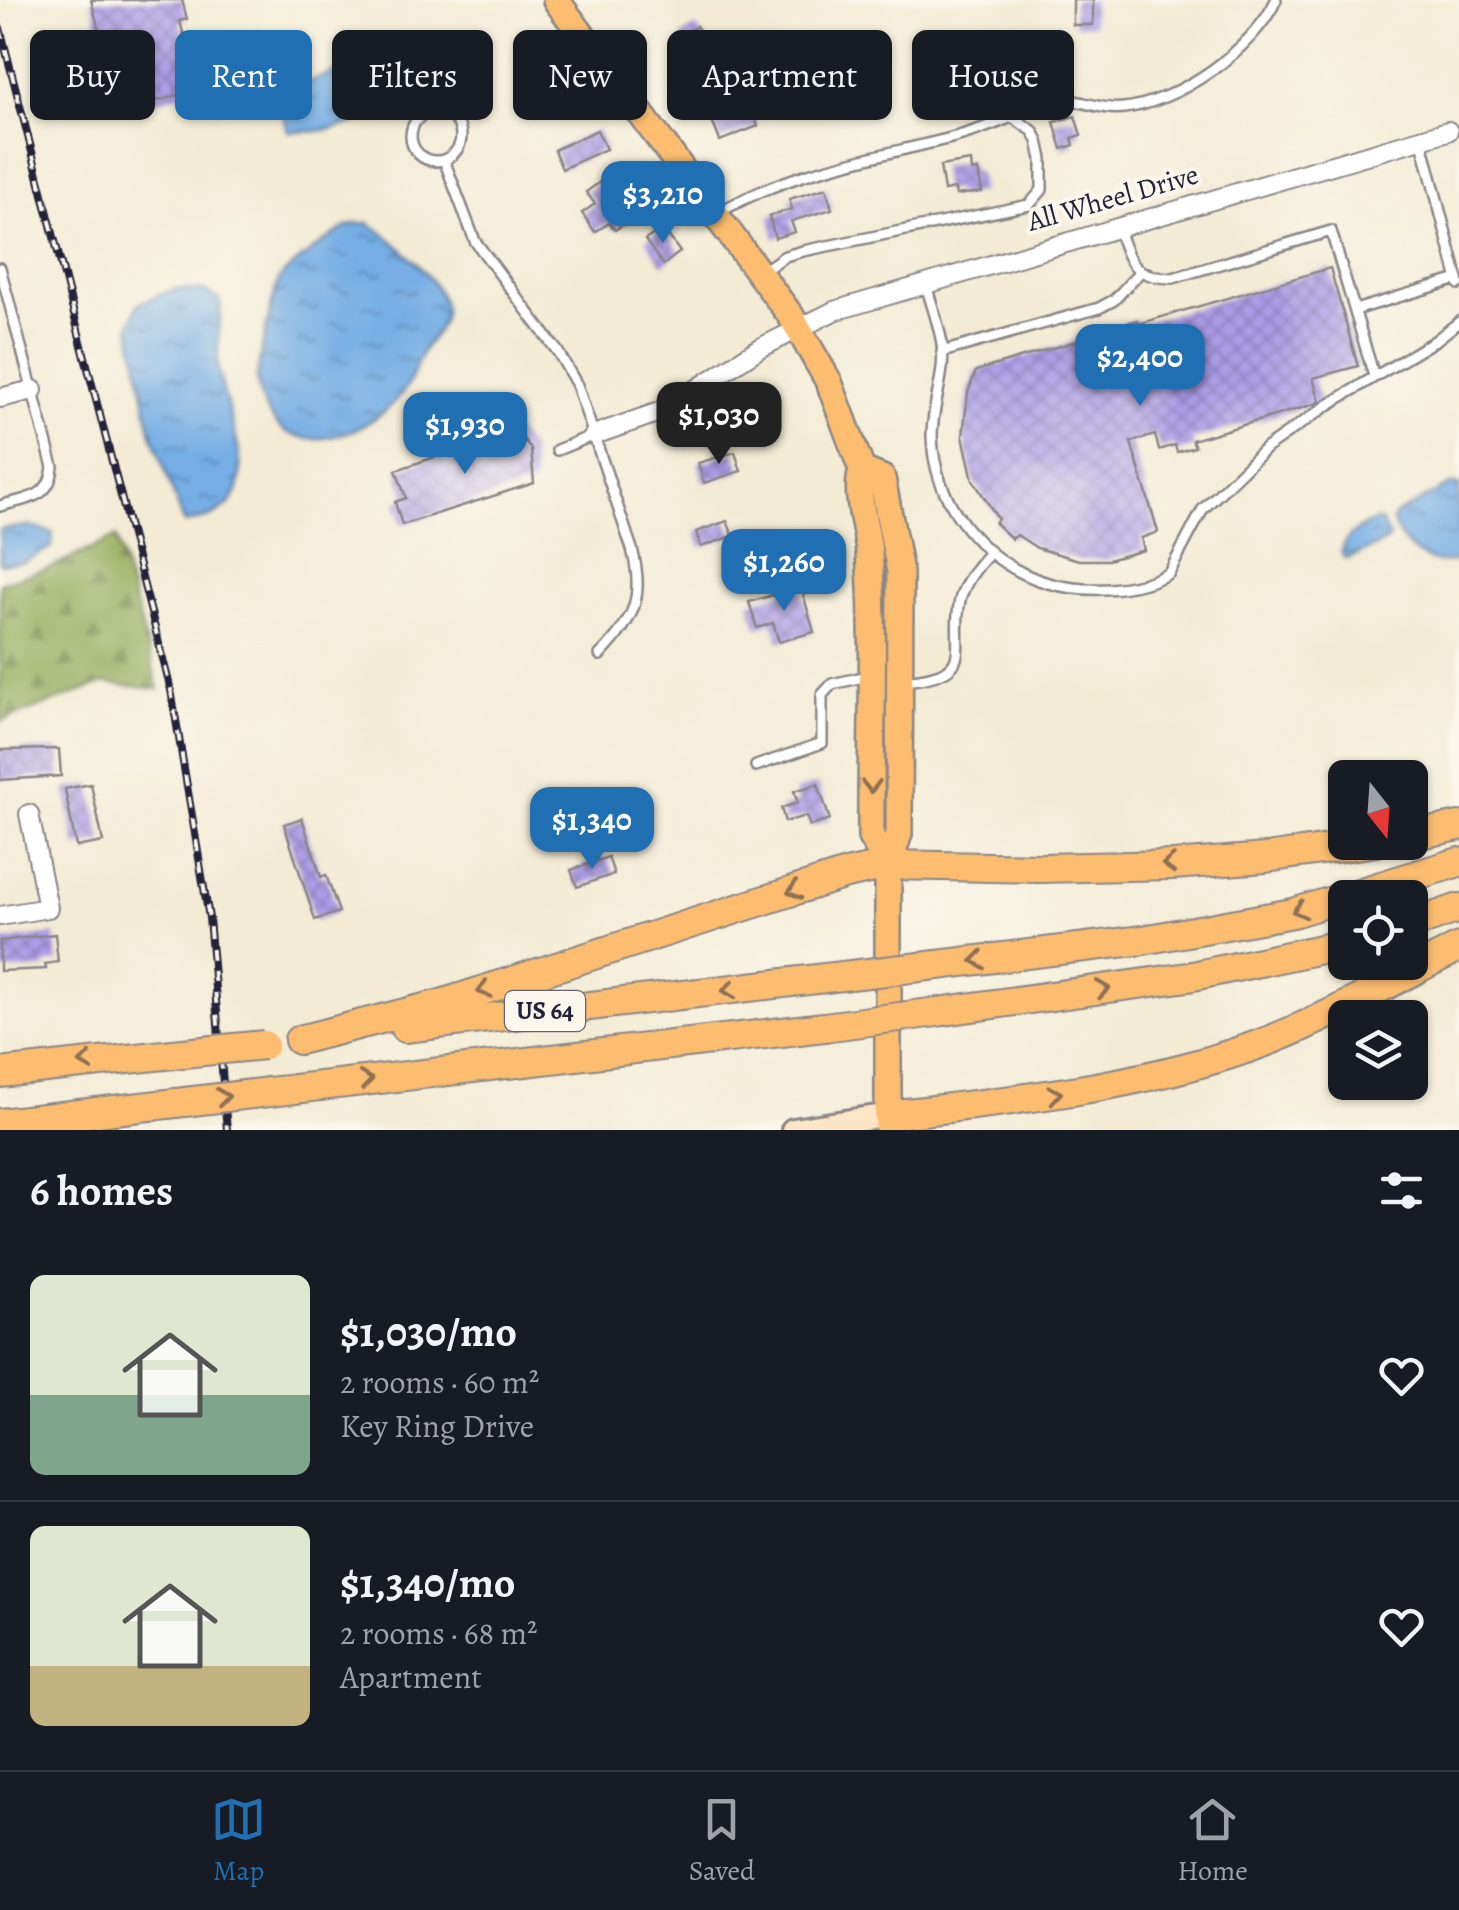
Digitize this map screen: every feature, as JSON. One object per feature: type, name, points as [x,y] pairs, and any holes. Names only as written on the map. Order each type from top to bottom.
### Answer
[{"type":"highway","points":[[1428,832],[1459,826]]},
{"type":"highway","points":[[299,1040],[444,1003],[846,874],[888,865],[1173,865],[1328,849]]},
{"type":"highway","name":"US 64","points":[[0,1073],[1143,940],[1293,913],[1459,862]]},
{"type":"highway","points":[[1428,919],[1459,908]]},
{"type":"highway","points":[[888,1122],[1113,1084],[1268,1041],[1459,947]]},
{"type":"highway","name":"US 64","points":[[0,1123],[938,1012],[1188,977],[1328,948]]},
{"type":"main road","points":[[556,0],[760,274],[829,382],[862,470],[858,484],[869,552],[871,837],[888,865]]},
{"type":"main road","points":[[793,1130],[888,1122],[888,865],[899,834],[900,572],[882,478],[862,470]]},
{"type":"main road","points":[[869,552],[885,600],[886,669],[889,676],[900,681]]},
{"type":"street","name":"All Wheel Drive","points":[[594,435],[665,410],[758,349],[834,310],[1448,130]]},
{"type":"street","points":[[0,398],[33,390]]},
{"type":"street","points":[[0,916],[48,908],[29,814]]},
{"type":"lane","points":[[1074,102],[1120,109],[1171,96],[1248,39],[1265,22],[1276,0]]},
{"type":"lane","points":[[428,112],[451,116],[460,128],[460,143],[444,160],[427,159],[414,148],[415,123],[428,112]]},
{"type":"lane","points":[[716,214],[744,198],[834,164],[941,141],[1003,120]]},
{"type":"lane","points":[[760,274],[785,256],[803,251],[1028,205],[1042,190],[1042,159],[1033,131],[1016,120]]},
{"type":"lane","points":[[1355,310],[1458,282],[1421,138]]},
{"type":"lane","points":[[444,160],[470,232],[571,374],[638,572],[639,594],[626,626],[600,655]]},
{"type":"lane","points":[[1117,226],[1130,260],[1140,272],[1157,278],[1173,278],[1331,232],[1374,376]]},
{"type":"lane","points":[[0,268],[53,466],[51,483],[32,497],[0,506]]},
{"type":"lane","points":[[942,352],[1099,308],[1128,288],[1140,272]]},
{"type":"lane","points":[[925,282],[942,352],[934,414],[935,458],[949,500],[971,534],[990,553],[1022,574],[1075,588],[1123,586],[1162,576],[1174,566],[1204,509],[1241,471],[1289,431],[1459,322]]},
{"type":"lane","points":[[557,450],[594,435]]},
{"type":"lane","points":[[900,681],[938,675],[952,664],[960,648],[959,614],[964,588],[990,553]]},
{"type":"lane","points":[[756,766],[822,743],[822,695],[832,684],[870,676]]},
{"type":"green space","points":[[116,537],[159,689],[104,683],[0,722],[0,583],[52,567]]},
{"type":"water","points":[[332,73],[332,120],[363,120],[332,129],[288,131],[285,120],[312,120],[312,81]]},
{"type":"water","points":[[369,223],[434,284],[444,307],[443,318],[406,388],[385,411],[340,435],[293,435],[269,413],[257,381],[280,278],[332,236],[352,225]]},
{"type":"water","points":[[174,289],[205,291],[220,301],[219,372],[240,465],[239,485],[231,502],[213,515],[184,523],[151,431],[130,325],[138,304]]},
{"type":"water","points":[[1450,485],[1459,485],[1459,560],[1427,559],[1402,539],[1392,520],[1396,514]]},
{"type":"water","points":[[1373,521],[1381,521],[1390,537],[1347,559],[1342,549],[1348,539]]},
{"type":"water","points":[[28,526],[53,533],[52,547],[24,562],[0,564],[0,529]]},
{"type":"building","points":[[91,0],[182,0],[187,19],[180,21],[182,30],[175,30],[175,96],[155,101],[155,30],[99,30]]},
{"type":"building","points":[[1073,0],[1093,0],[1093,25],[1073,25]]},
{"type":"building","points":[[1074,116],[1081,135],[1072,138],[1074,145],[1062,149],[1054,122],[1074,120]]},
{"type":"building","points":[[712,120],[756,120],[758,126],[720,141]]},
{"type":"building","points":[[597,130],[606,149],[562,169],[554,150]]},
{"type":"building","points":[[971,161],[972,171],[978,170],[982,192],[956,195],[955,189],[944,191],[940,166]]},
{"type":"building","points":[[600,182],[612,199],[616,195],[628,221],[615,230],[609,223],[595,232],[582,213],[595,204],[586,192]]},
{"type":"building","points":[[826,188],[832,209],[791,221],[795,232],[775,238],[769,216],[792,209],[789,199]]},
{"type":"building","points":[[663,228],[680,252],[663,265],[645,240]]},
{"type":"building","points":[[1330,268],[1358,366],[1313,378],[1320,401],[1315,404],[1192,440],[1195,447],[1177,452],[1175,445],[1159,450],[1155,435],[1131,442],[1158,532],[1141,538],[1144,550],[1108,560],[1079,560],[1037,548],[1017,535],[1012,539],[995,523],[998,519],[973,480],[963,436],[968,392],[976,371],[1113,330],[1112,327],[1137,320],[1138,324]]},
{"type":"building","points":[[516,430],[531,449],[534,483],[402,525],[395,502],[406,498],[396,470]]},
{"type":"building","points":[[735,452],[741,471],[704,483],[698,463]]},
{"type":"building","points":[[727,521],[733,536],[701,547],[696,532]]},
{"type":"building","points":[[801,587],[814,632],[779,642],[773,623],[757,628],[749,602]]},
{"type":"building","points":[[59,749],[61,776],[0,780],[0,750]]},
{"type":"building","points":[[91,784],[103,842],[76,847],[65,789]]},
{"type":"building","points":[[818,784],[830,820],[810,826],[806,816],[785,822],[781,808],[798,803],[794,791]]},
{"type":"building","points":[[302,818],[321,877],[326,875],[339,912],[315,920],[284,824]]},
{"type":"building","points":[[608,857],[614,874],[577,887],[571,870]]},
{"type":"building","points":[[55,934],[58,962],[45,964],[46,969],[0,971],[0,941]]},
{"type":"railway","points":[[0,28],[171,690],[209,918],[227,1130]]}]
